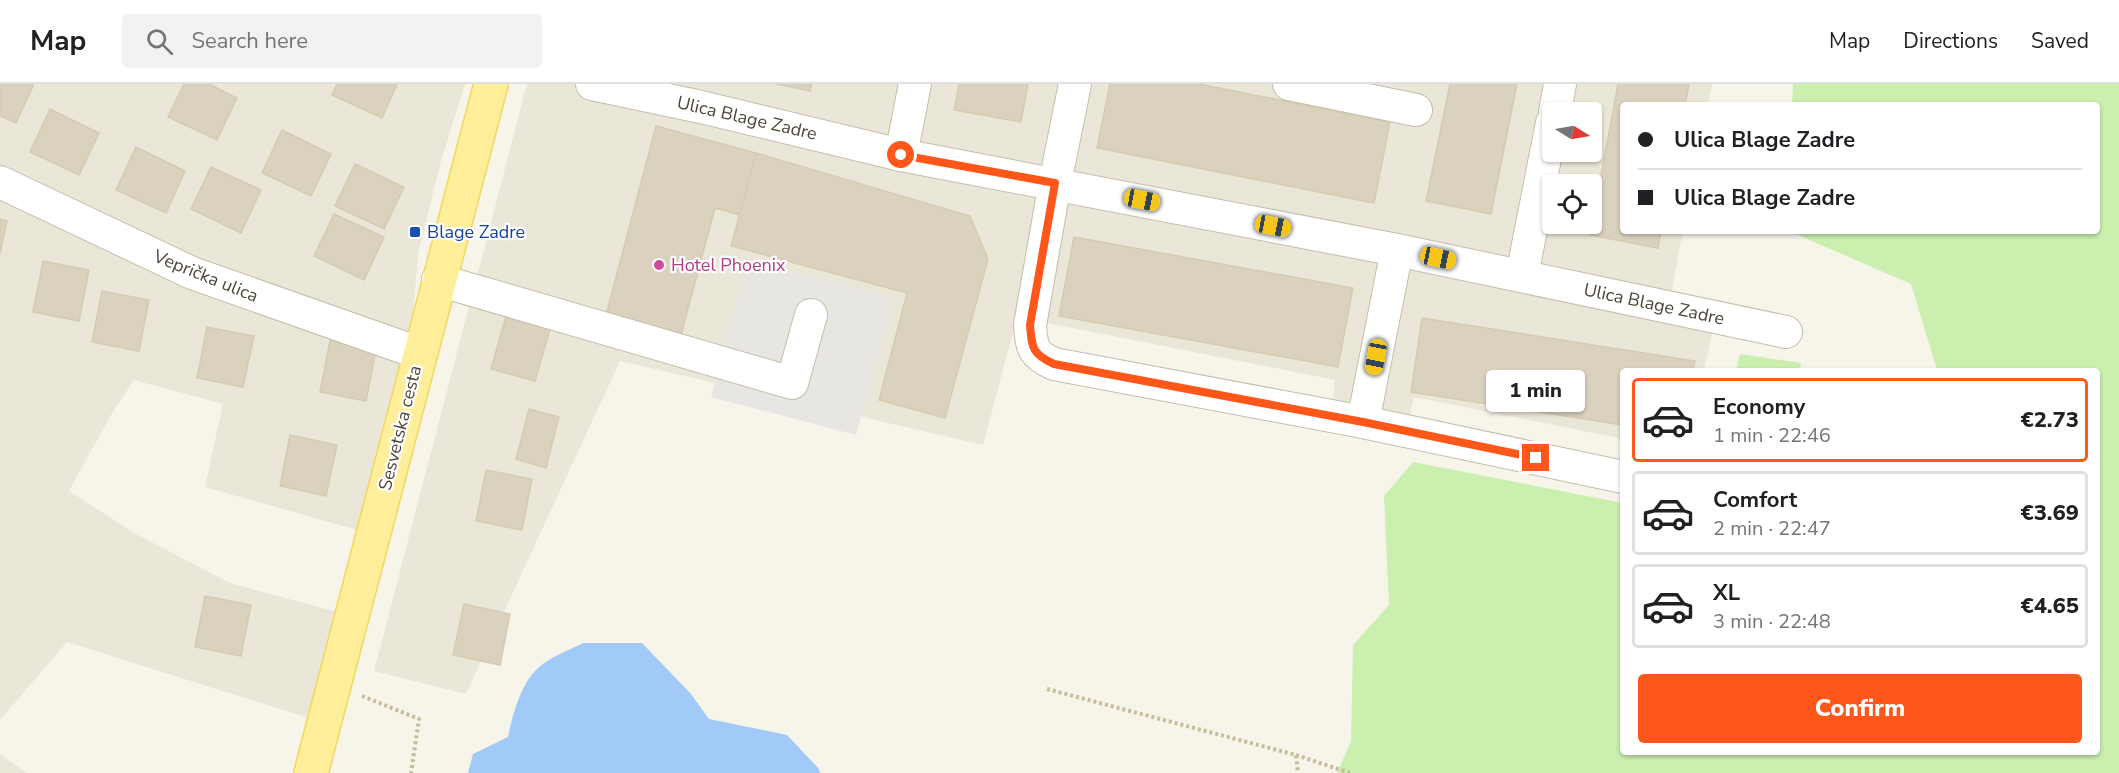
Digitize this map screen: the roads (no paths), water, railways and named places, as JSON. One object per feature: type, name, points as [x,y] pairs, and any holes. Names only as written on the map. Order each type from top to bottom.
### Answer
[{"type":"main road","name":"Sesvetska cesta","points":[[311,773],[419,352],[491,84]]},
{"type":"street","name":"Ulica Blage Zadre","points":[[592,84],[705,95],[901,155],[1522,275],[1786,332]]},
{"type":"street","points":[[901,155],[915,84]]},
{"type":"street","points":[[1075,84],[1030,325],[1032,344],[1039,357],[1054,364],[1363,422],[1620,476]]},
{"type":"street","points":[[1289,84],[1416,110]]},
{"type":"street","points":[[1557,102],[1560,84]]},
{"type":"street","points":[[1522,275],[1544,162]]},
{"type":"street","name":"Veprička ulica","points":[[0,182],[192,273],[419,352]]},
{"type":"street","points":[[1363,422],[1396,250]]},
{"type":"street","points":[[438,280],[792,383],[811,315]]},
{"type":"water","points":[[583,643],[642,643],[691,694],[709,719],[787,735],[819,769],[820,773],[468,773],[473,754],[508,737],[522,692],[537,669]]},
{"type":"place","name":"Blage Zadre","points":[[415,232]]},
{"type":"place","name":"Hotel Phoenix","points":[[659,265]]}]
